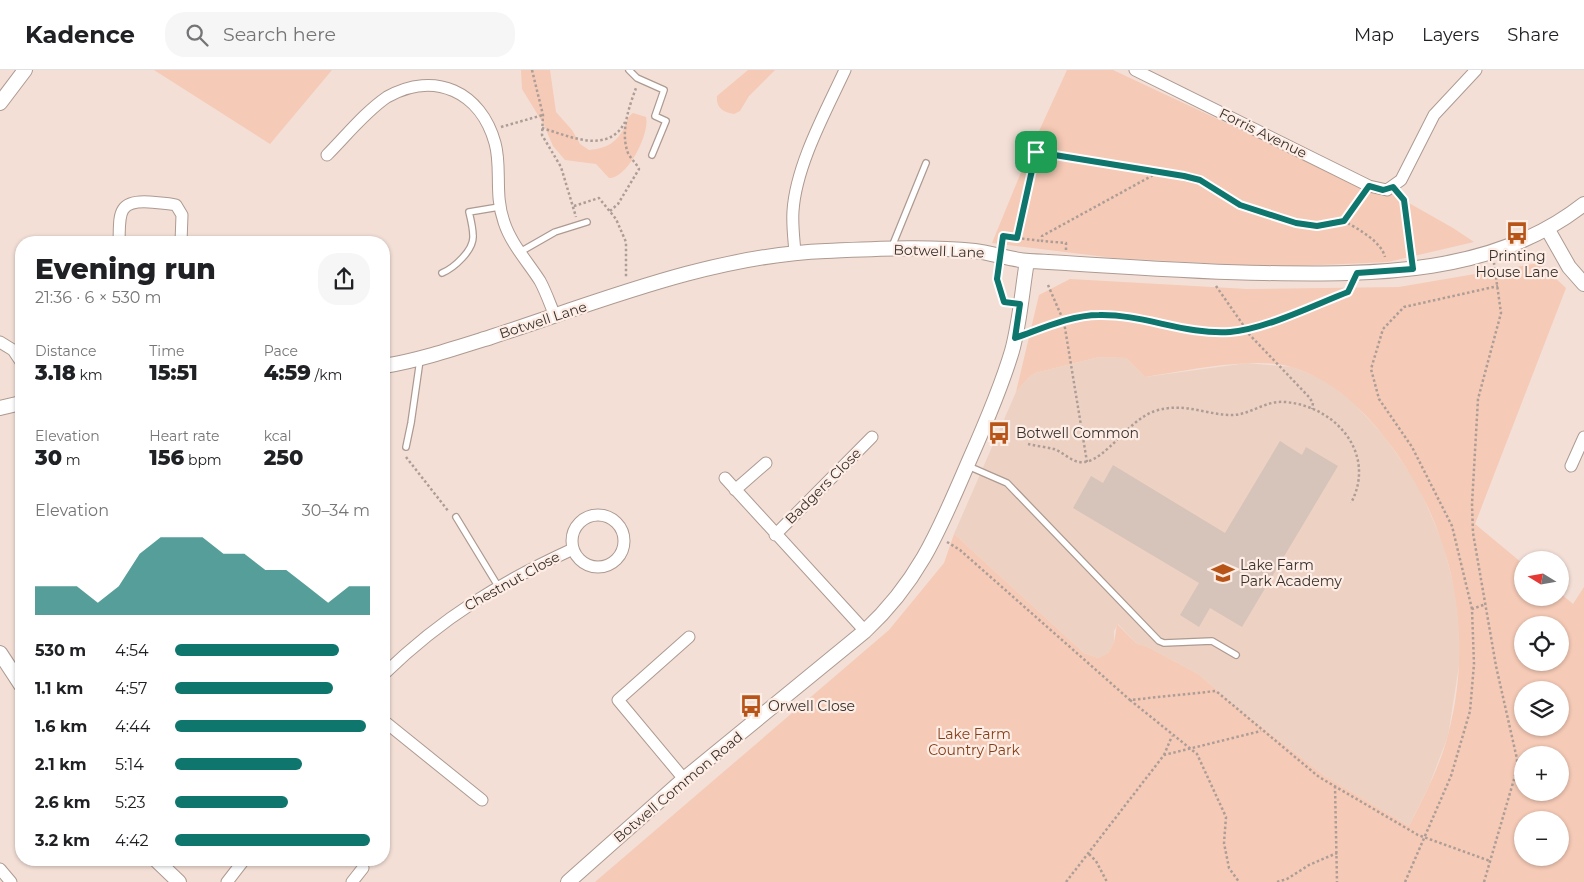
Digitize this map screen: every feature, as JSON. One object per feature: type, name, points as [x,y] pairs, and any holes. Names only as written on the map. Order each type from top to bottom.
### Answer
[{"type":"street","points":[[0,103],[25,70]]},
{"type":"street","points":[[795,253],[793,211],[798,184],[809,152],[845,70]]},
{"type":"street","name":"Forris Avenue","points":[[1134,70],[1369,186],[1383,190],[1393,187]]},
{"type":"street","points":[[1393,187],[1405,172],[1428,124],[1476,70]]},
{"type":"street","points":[[326,155],[385,98],[399,90],[422,84],[439,84],[464,94],[477,105],[491,130],[498,158],[499,207],[504,224],[541,283],[555,316]]},
{"type":"street","points":[[119,236],[121,212],[128,203],[135,201],[168,204],[179,208],[182,215],[180,236]]},
{"type":"street","name":"Botwell Lane","points":[[390,365],[420,358],[714,267],[795,253],[891,249],[951,249],[1000,255],[1027,261],[1064,262],[1171,271],[1357,273],[1436,266],[1493,252],[1548,230],[1584,204]]},
{"type":"street","points":[[1548,230],[1569,267],[1584,284]]},
{"type":"street","name":"Botwell Common Road","points":[[568,882],[684,779],[865,631],[888,609],[903,590],[937,535],[1006,370],[1015,338],[1027,261]]},
{"type":"street","points":[[0,342],[15,354]]},
{"type":"street","points":[[0,408],[15,404]]},
{"type":"street","name":"Badgers Close","points":[[775,535],[872,437]]},
{"type":"street","points":[[1571,466],[1584,437]]},
{"type":"street","points":[[735,490],[766,463]]},
{"type":"street","name":"Badgers Close","points":[[725,478],[775,535],[865,631]]},
{"type":"street","name":"Chestnut Close","points":[[593,515],[608,517],[614,520],[624,539],[622,551],[609,565],[596,567],[585,563],[573,549],[573,534],[576,528],[586,518],[593,515]]},
{"type":"street","name":"Chestnut Close","points":[[390,669],[439,625],[498,586],[573,549]]},
{"type":"street","points":[[684,779],[618,700],[689,637]]},
{"type":"street","points":[[0,653],[15,676]]},
{"type":"street","points":[[390,726],[482,800]]},
{"type":"street","points":[[162,866],[179,882]]},
{"type":"street","points":[[227,882],[239,866]]},
{"type":"street","points":[[352,882],[363,868]]},
{"type":"street","points":[[0,869],[11,882]]},
{"type":"lane","points":[[629,70],[639,79],[664,90],[655,116],[666,121],[652,155]]},
{"type":"lane","points":[[891,249],[926,163]]},
{"type":"lane","points":[[442,273],[452,269],[461,261],[474,238],[469,212],[499,207]]},
{"type":"lane","points":[[520,252],[556,232],[587,222]]},
{"type":"lane","points":[[406,447],[420,358]]},
{"type":"lane","points":[[967,466],[1008,483],[1159,641],[1164,643],[1212,641],[1236,655]]},
{"type":"lane","points":[[456,517],[498,586]]},
{"type":"path","points":[[532,70],[543,115],[543,138],[561,167],[578,225]]},
{"type":"path","points":[[610,211],[618,204],[640,169],[628,152],[626,142],[626,121],[639,79]]},
{"type":"path","points":[[491,130],[543,115]]},
{"type":"path","points":[[542,128],[591,141],[601,141],[616,134],[626,121]]},
{"type":"path","points":[[1017,238],[1036,152],[1200,180],[1240,205],[1296,223],[1317,226],[1344,221],[1365,233],[1384,252],[1388,271]]},
{"type":"path","points":[[1042,241],[1042,236],[1156,173]]},
{"type":"path","points":[[1344,221],[1369,186]]},
{"type":"path","points":[[1393,187],[1404,200],[1413,269]]},
{"type":"path","points":[[573,206],[599,198],[610,211],[628,247],[625,294]]},
{"type":"path","points":[[1020,304],[1004,302],[997,279],[1003,236],[1066,244],[1064,262]]},
{"type":"path","points":[[1484,882],[1517,768],[1517,759],[1496,666],[1473,533],[1472,476],[1478,399],[1501,313],[1493,252]]},
{"type":"path","points":[[1015,338],[1091,315],[1109,315],[1179,328],[1216,332],[1245,330],[1348,292],[1357,273]]},
{"type":"path","points":[[1048,285],[1064,322],[1087,462]]},
{"type":"path","points":[[1216,286],[1245,330],[1313,402],[1312,409]]},
{"type":"path","points":[[1405,882],[1451,776],[1470,711],[1474,664],[1472,609],[1452,526],[1412,447],[1378,399],[1371,369],[1383,329],[1404,307],[1498,286]]},
{"type":"path","points":[[1028,444],[1053,449],[1074,461],[1087,462],[1105,450],[1133,423],[1154,411],[1189,408],[1237,415],[1274,402],[1285,402],[1312,409],[1335,423],[1353,445],[1361,470],[1356,494],[1351,503]]},
{"type":"path","points":[[406,447],[404,453],[451,514],[456,517]]},
{"type":"path","points":[[937,535],[960,550],[1130,700],[1196,754],[1226,817],[1224,844],[1229,868],[1239,882]]},
{"type":"path","points":[[1472,609],[1486,604]]},
{"type":"path","points":[[1130,700],[1216,691],[1303,765],[1335,786],[1397,824],[1423,837],[1490,861]]},
{"type":"path","points":[[1164,754],[1262,731]]},
{"type":"path","points":[[1066,882],[1164,754],[1172,736]]},
{"type":"path","points":[[1335,786],[1338,853],[1337,882]]},
{"type":"path","points":[[1277,882],[1287,879],[1309,865],[1338,853]]},
{"type":"path","points":[[1089,854],[1096,860],[1107,882]]},
{"type":"shaded area","name":"Lake Farm Park Academy","points":[[1099,357],[1126,358],[1145,377],[1247,363],[1293,367],[1322,379],[1352,401],[1384,436],[1417,483],[1443,543],[1458,603],[1461,653],[1448,736],[1429,786],[1409,826],[1325,776],[1239,709],[1198,674],[1146,646],[1137,644],[1118,624],[1114,631],[1114,643],[1108,653],[1098,658],[1084,653],[954,534],[1016,392],[1035,373]]},
{"type":"green space","points":[[154,70],[332,70],[270,144]]},
{"type":"green space","points":[[521,70],[550,70],[556,112],[572,130],[580,144],[589,150],[611,144],[622,132],[633,113],[646,117],[645,133],[641,143],[636,154],[623,171],[609,178],[596,164],[565,160],[553,146],[544,125],[522,89]]},
{"type":"green space","points":[[748,70],[775,70],[749,96],[740,111],[734,114],[724,111],[718,104],[717,96]]},
{"type":"green space","points":[[1067,70],[1113,70],[1382,196],[1393,194],[1474,242],[1388,262],[1275,267],[1114,258],[992,243],[1029,153]]},
{"type":"green space","name":"Lake Farm Country Park","points":[[1539,263],[1566,288],[1475,524],[1514,556],[1514,606],[1569,606],[1569,601],[1573,604],[1584,587],[1584,882],[595,882],[889,630],[944,563],[954,534],[1084,653],[1098,658],[1108,653],[1114,643],[1117,624],[1137,644],[1146,646],[1198,674],[1239,709],[1325,776],[1409,826],[1436,770],[1448,735],[1456,698],[1459,625],[1454,589],[1433,519],[1417,486],[1397,454],[1365,414],[1340,392],[1311,374],[1280,364],[1221,365],[1145,377],[1126,358],[1099,357],[1035,373],[1016,392],[1039,295],[1070,279],[1247,289],[1399,287]]},
{"type":"building","points":[[1280,441],[1302,455],[1306,447],[1338,466],[1242,627],[1210,608],[1199,627],[1180,615],[1199,583],[1073,508],[1091,476],[1103,483],[1113,465],[1225,533]]},
{"type":"place","name":"Printing House Lane","points":[[1517,233]]},
{"type":"place","name":"Botwell Common","points":[[999,433]]},
{"type":"place","name":"Lake Farm Park Academy","points":[[1223,573]]},
{"type":"place","name":"Orwell Close","points":[[751,706]]},
{"type":"route","points":[[1036,152],[1089,163],[1184,176],[1200,180],[1240,205],[1267,215],[1308,226],[1344,221],[1362,199],[1369,186],[1383,190],[1393,187],[1404,200],[1413,269],[1357,273],[1348,292],[1258,326],[1239,331],[1216,332],[1179,328],[1134,318],[1099,314],[1084,316],[1015,338],[1020,304],[1004,302],[997,279],[1003,236],[1017,238],[1036,152]]}]
